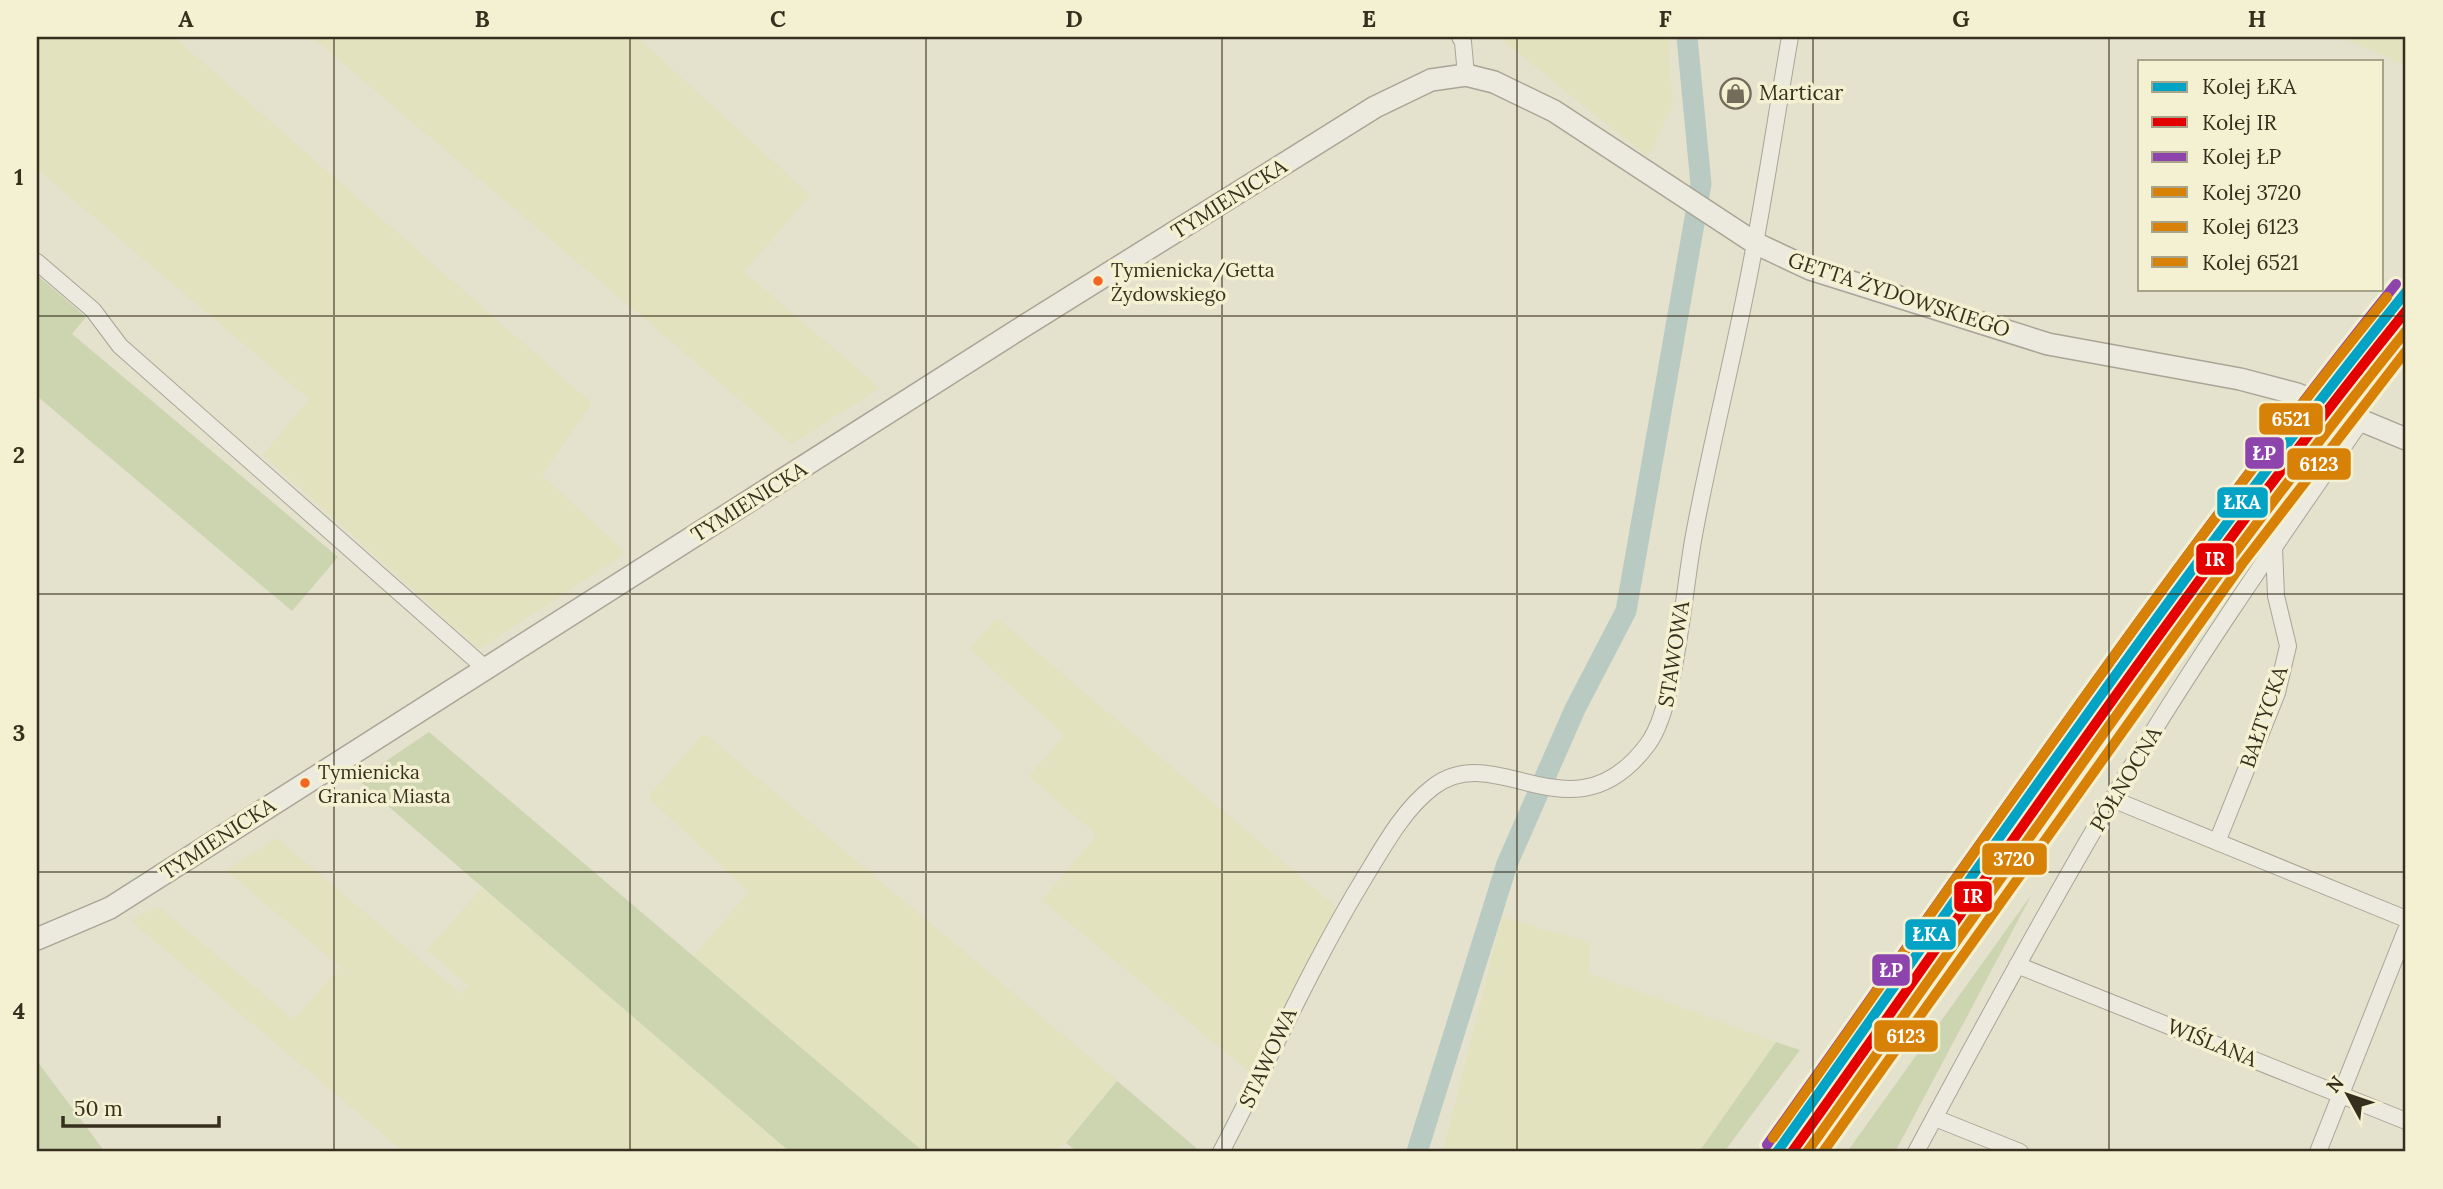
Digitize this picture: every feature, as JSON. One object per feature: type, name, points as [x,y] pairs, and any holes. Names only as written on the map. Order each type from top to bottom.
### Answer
[{"type":"street","points":[[1460,37],[1463,42],[1466,75]]},
{"type":"street","name":"STAWOWA","points":[[1221,1152],[1333,930],[1396,827],[1433,787],[1450,777],[1474,772],[1516,779],[1551,790],[1593,788],[1616,774],[1650,743],[1664,716],[1709,453],[1755,243],[1790,37]]},
{"type":"street","name":"GETTA ŻYDOWSKIEGO","points":[[1466,75],[1494,82],[1554,111],[1755,243],[1810,269],[2048,344],[2252,382],[2318,401],[2406,439]]},
{"type":"street","name":"TYMIENICKA","points":[[37,939],[110,908],[485,668],[1376,107],[1430,80],[1466,75]]},
{"type":"street","points":[[37,262],[93,310],[120,346],[485,668]]},
{"type":"street","name":"PÓŁNOCNA","points":[[1916,1152],[2017,965],[2112,799],[2274,547],[2361,421]]},
{"type":"street","name":"BAŁTYCKA","points":[[2217,842],[2277,693],[2288,646],[2276,596],[2274,547]]},
{"type":"street","points":[[2112,799],[2406,919]]},
{"type":"street","points":[[2318,1152],[2406,930]]},
{"type":"street","name":"WIŚLANA","points":[[2017,965],[2406,1121]]},
{"type":"street","points":[[1935,1118],[2020,1152]]},
{"type":"green space","points":[[37,37],[174,37],[592,403],[542,475],[626,553],[479,649],[263,455],[309,399],[37,169]]},
{"type":"green space","points":[[312,37],[637,37],[810,195],[744,272],[880,388],[792,444]]},
{"type":"green space","points":[[1498,37],[1668,37],[1673,105],[1648,157]]},
{"type":"green space","points":[[2339,37],[2406,37],[2406,65]]},
{"type":"green space","points":[[37,275],[86,317],[72,334],[338,557],[292,611],[37,396]]},
{"type":"green space","points":[[997,618],[1336,907],[1252,1074],[1042,900],[1097,835],[1029,776],[1065,735],[970,649]]},
{"type":"green space","points":[[429,732],[924,1152],[790,1152],[358,780]]},
{"type":"green space","points":[[704,733],[1117,1080],[1057,1152],[924,1152],[692,958],[749,892],[648,797]]},
{"type":"green space","points":[[277,838],[461,994],[468,986],[427,950],[482,888],[790,1152],[404,1152],[130,920],[159,907],[294,1020],[340,967],[226,870]]},
{"type":"green space","points":[[2032,894],[1895,1152],[1847,1152]]},
{"type":"green space","points":[[1502,917],[1591,943],[1588,973],[1776,1042],[1699,1152],[1443,1152]]},
{"type":"green space","points":[[1776,1042],[1800,1050],[1724,1152],[1699,1152]]},
{"type":"green space","points":[[37,1061],[105,1152],[37,1152]]},
{"type":"green space","points":[[1117,1081],[1201,1152],[1078,1152],[1066,1143]]},
{"type":"waterway","points":[[1417,1152],[1507,864],[1575,709],[1626,611],[1701,184],[1687,37]]},
{"type":"rail line","name":"ŁP","points":[[1767,1145],[2153,602],[2313,389],[2396,284]]},
{"type":"rail line","name":"ŁKA","points":[[1777,1152],[2163,609],[2323,396],[2406,292]]},
{"type":"rail line","name":"6521","points":[[1773,1138],[2150,607],[2227,502],[2387,297]]},
{"type":"rail line","name":"IR","points":[[1792,1152],[2169,621],[2325,413],[2406,311]]},
{"type":"rail line","name":"3720","points":[[1807,1152],[2175,634],[2327,431],[2406,331]]},
{"type":"rail line","name":"6123","points":[[1823,1152],[2242,564],[2406,351]]},
{"type":"place","name":"Marticar","points":[[1736,93]]},
{"type":"place","name":"Tymienicka/Getta Żydowskiego","points":[[1098,281]]},
{"type":"place","name":"Tymienicka Granica Miasta","points":[[305,783]]}]
